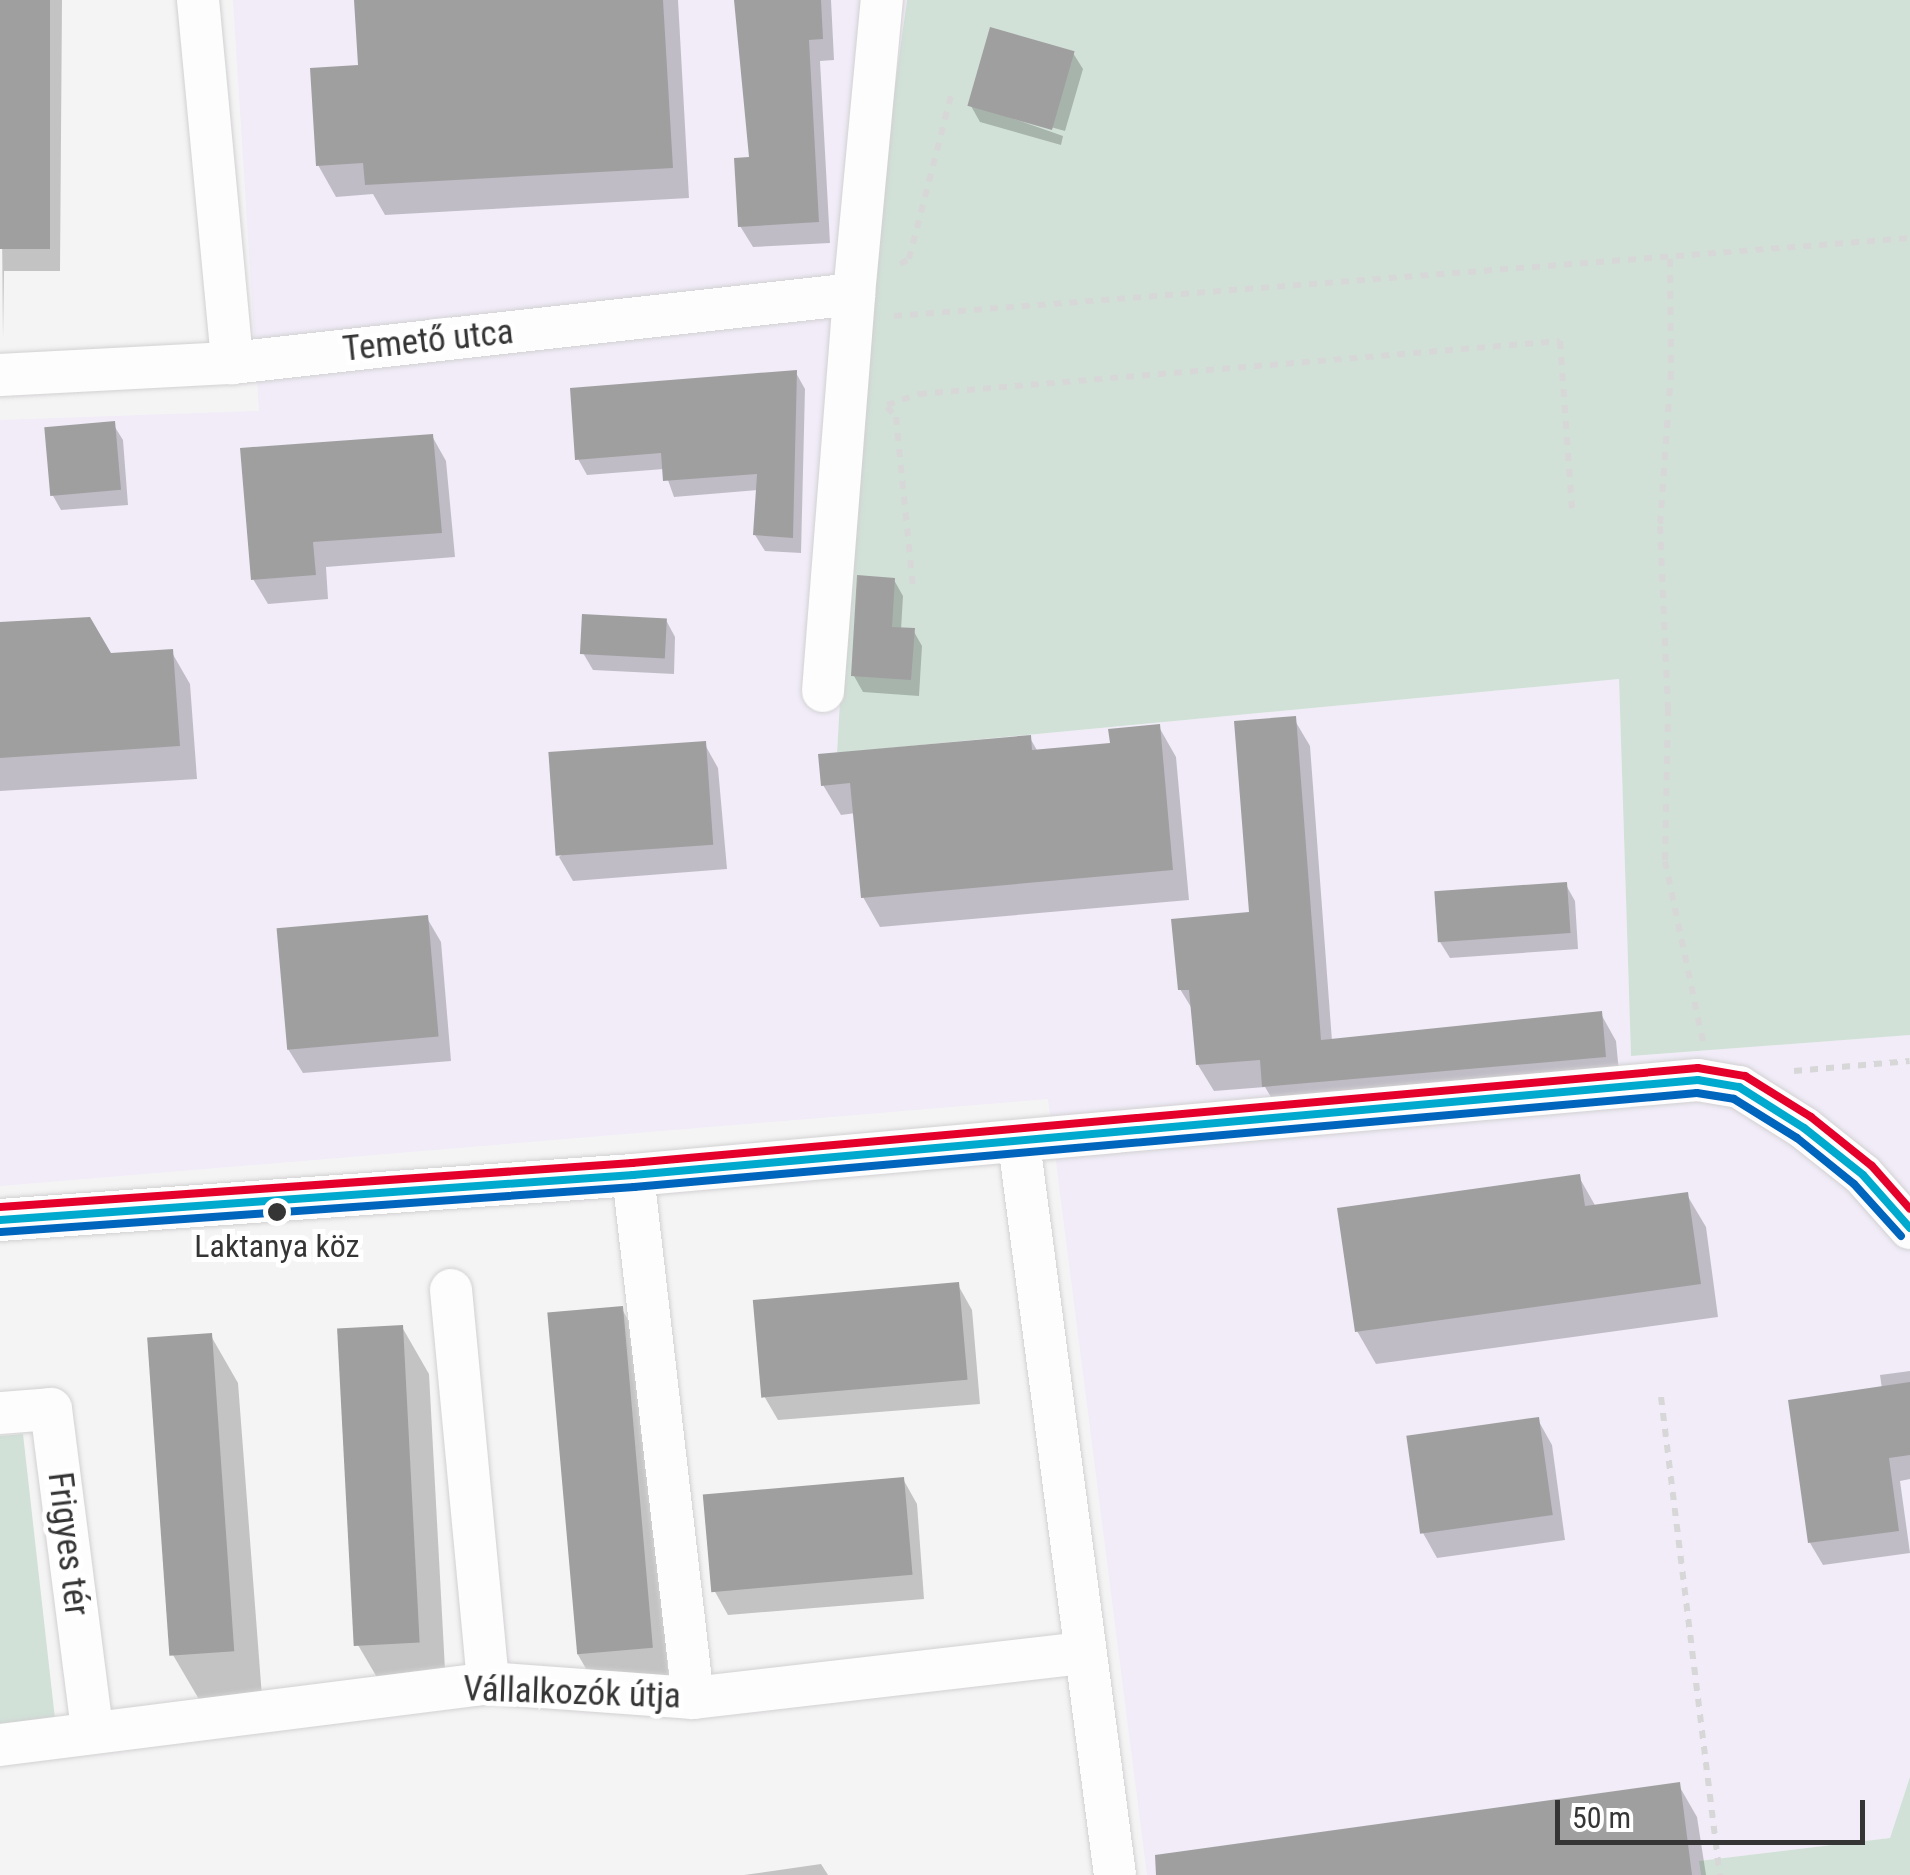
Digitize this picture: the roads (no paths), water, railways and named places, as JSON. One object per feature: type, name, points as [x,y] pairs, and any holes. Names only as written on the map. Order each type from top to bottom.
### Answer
[{"type":"street","points":[[198,0],[232,363]]},
{"type":"street","points":[[823,691],[871,305],[882,0]]},
{"type":"street","name":"Temető utca","points":[[0,376],[232,363],[871,305]]},
{"type":"street","points":[[0,1220],[633,1175],[1698,1080],[1739,1088],[1804,1128],[1863,1176],[1910,1228]]},
{"type":"street","points":[[1019,1143],[1115,1875]]},
{"type":"street","points":[[633,1175],[693,1698]]},
{"type":"street","points":[[451,1290],[488,1682]]},
{"type":"street","name":"Frigyes tér","points":[[0,1413],[51,1409],[92,1730]]},
{"type":"street","name":"Vállalkozók útja","points":[[0,1746],[92,1730],[488,1682],[693,1698],[1084,1654]]},
{"type":"place","name":"Laktanya köz","points":[[277,1212]]}]
